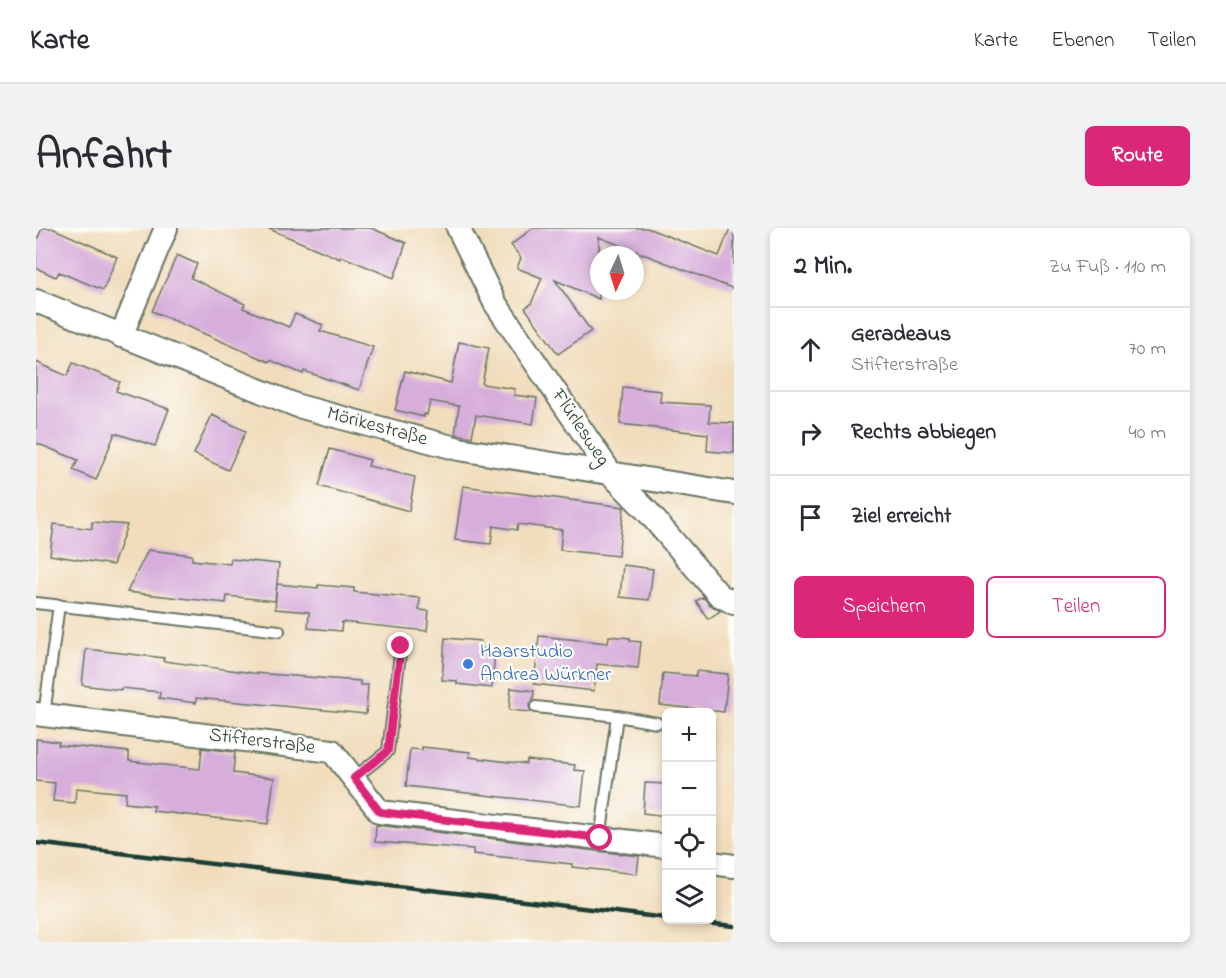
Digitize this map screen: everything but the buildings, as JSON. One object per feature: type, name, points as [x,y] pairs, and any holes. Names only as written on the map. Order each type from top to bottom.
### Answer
[{"type":"street","points":[[121,336],[166,228]]},
{"type":"street","name":"Flürlesweg","points":[[458,228],[495,303],[612,475],[648,512],[719,595],[734,603]]},
{"type":"street","name":"Mörikestraße","points":[[36,301],[298,406],[459,449],[734,493]]},
{"type":"street","name":"Stifterstraße","points":[[40,714],[332,751],[380,812],[662,846]]},
{"type":"street","points":[[716,864],[734,866]]},
{"type":"lane","points":[[36,603],[279,631]]},
{"type":"lane","name":"Stifterstraße","points":[[40,714],[59,605]]},
{"type":"lane","points":[[354,778],[388,751],[401,646]]},
{"type":"lane","points":[[536,707],[657,723]]},
{"type":"lane","points":[[600,838],[617,716]]},
{"type":"railway","points":[[36,843],[662,918]]},
{"type":"railway","points":[[715,924],[734,926]]},
{"type":"place","name":"Haarstudio Andrea Würkner","points":[[468,664]]},
{"type":"route","points":[[401,646],[388,751],[354,778],[380,812],[600,838]]}]
